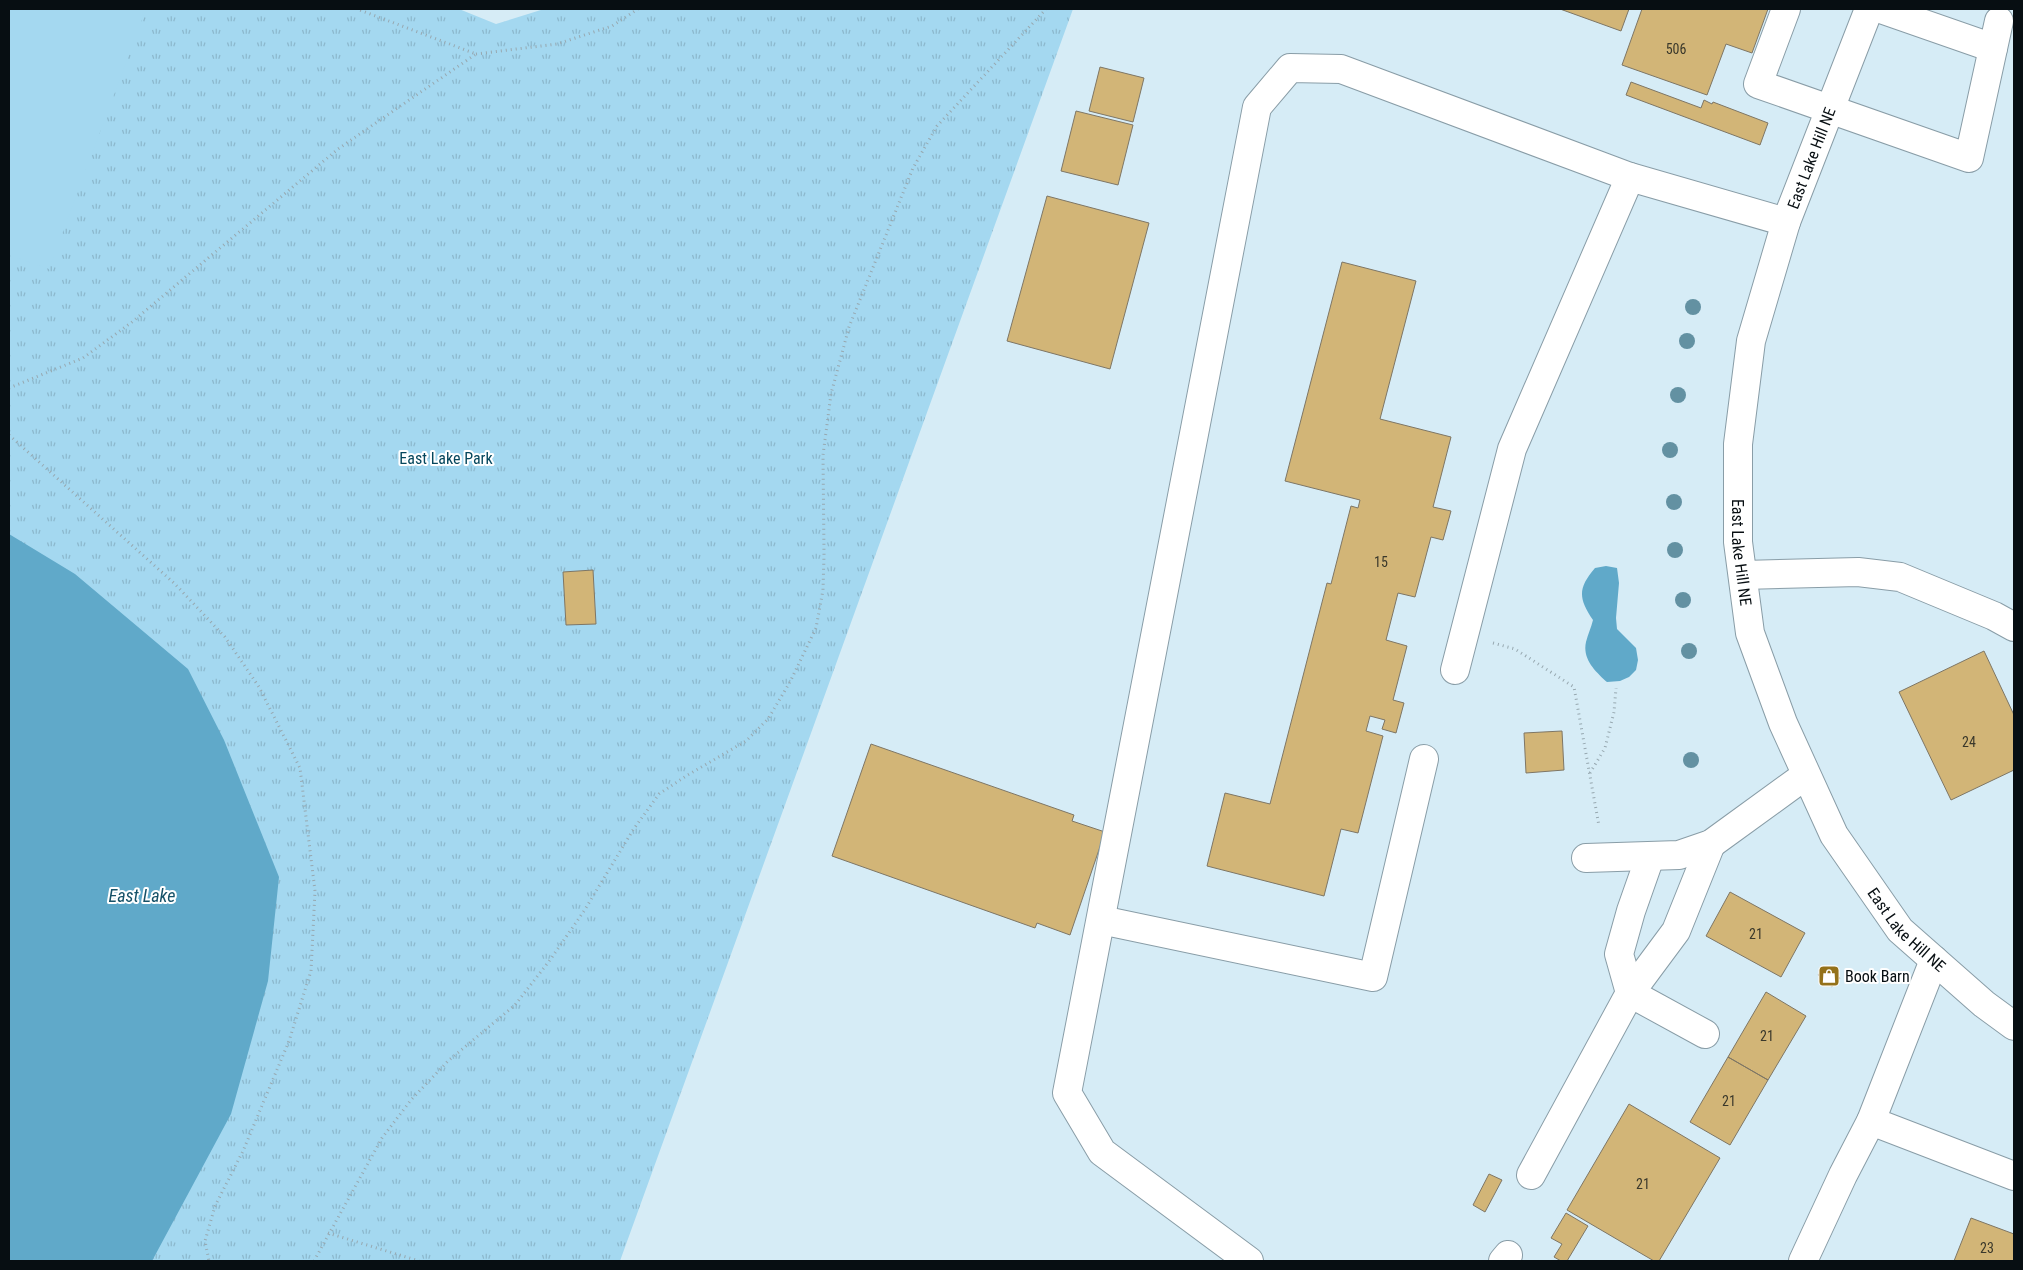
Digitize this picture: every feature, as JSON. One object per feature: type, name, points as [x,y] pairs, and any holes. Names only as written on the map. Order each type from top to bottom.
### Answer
[{"type":"street","points":[[1786,9],[1758,84],[1969,158],[1999,21]]},
{"type":"street","name":"East Lake Hill NE","points":[[1869,9],[1786,222],[1750,341],[1738,444],[1738,542],[1750,633],[1783,723],[1834,836],[1900,930],[1984,1004],[2012,1017]]},
{"type":"street","points":[[1881,9],[1993,48]]},
{"type":"street","points":[[1249,1261],[1102,1152],[1068,1093],[1257,107],[1290,68],[1341,69],[1630,177],[1786,222]]},
{"type":"street","points":[[1455,670],[1512,449],[1630,177]]},
{"type":"street","points":[[1742,575],[1858,572],[1900,577],[1994,616],[2014,627]]},
{"type":"street","points":[[1101,920],[1372,978],[1424,759]]},
{"type":"street","points":[[1595,858],[1650,858],[1679,855],[1711,844],[1806,775]]},
{"type":"street","points":[[1531,1175],[1630,993],[1676,931],[1711,844]]},
{"type":"street","points":[[1650,858],[1630,911],[1619,954],[1630,993],[1705,1034]]},
{"type":"street","points":[[1803,1261],[1843,1175],[1872,1121],[1934,960]]},
{"type":"street","points":[[1872,1121],[2014,1176]]},
{"type":"path","points":[[357,9],[476,54]]},
{"type":"path","points":[[9,388],[83,358],[132,322],[338,149],[476,54],[557,44],[612,26],[638,9]]},
{"type":"path","points":[[314,1261],[382,1138],[411,1100],[448,1061],[514,1005],[550,960],[584,911],[632,830],[659,794],[746,741],[768,719],[786,690],[816,628],[821,599],[824,555],[823,455],[832,394],[849,327],[913,168],[937,126],[1046,9]]},
{"type":"path","points":[[9,434],[52,472],[84,504],[175,584],[225,636],[259,687],[300,768],[314,891],[311,971],[289,1041],[243,1151],[216,1206],[205,1241],[209,1261]]},
{"type":"path","points":[[1464,634],[1515,650],[1574,687],[1589,774],[1595,858]]},
{"type":"path","points":[[1589,774],[1605,748],[1614,712],[1616,688]]},
{"type":"path","points":[[328,1233],[419,1261]]},
{"type":"green space","name":"East Lake Park","points":[[9,9],[459,9],[496,24],[544,9],[1073,9],[620,1261],[9,1261]]},
{"type":"green space","points":[[9,9],[146,9],[49,269],[9,255]]},
{"type":"water","name":"East Lake","points":[[9,534],[75,574],[188,669],[224,740],[279,877],[268,981],[231,1114],[152,1261],[9,1261]]},
{"type":"water","points":[[1606,566],[1617,568],[1619,583],[1617,629],[1636,648],[1638,660],[1636,670],[1629,677],[1620,681],[1607,682],[1591,665],[1586,654],[1586,642],[1593,620],[1585,605],[1582,593],[1585,581],[1595,568]]},
{"type":"building","points":[[1560,9],[1629,9],[1621,31]]},
{"type":"building","points":[[1642,9],[1768,9],[1752,53],[1726,44],[1707,95],[1622,65]]},
{"type":"building","points":[[1100,67],[1144,78],[1133,122],[1089,111]]},
{"type":"building","points":[[1631,82],[1701,108],[1704,100],[1712,104],[1713,102],[1768,123],[1760,145],[1626,95]]},
{"type":"building","points":[[1076,111],[1133,125],[1118,185],[1061,171]]},
{"type":"building","points":[[1047,196],[1149,223],[1110,369],[1007,341]]},
{"type":"building","points":[[1342,262],[1416,281],[1380,419],[1451,437],[1433,507],[1451,511],[1443,540],[1431,537],[1415,597],[1398,593],[1386,640],[1407,646],[1393,700],[1404,703],[1396,733],[1382,729],[1385,720],[1370,716],[1366,731],[1383,736],[1358,833],[1341,829],[1324,896],[1207,866],[1225,793],[1270,804],[1327,583],[1331,584],[1351,506],[1358,508],[1360,500],[1285,481]]},
{"type":"building","points":[[593,570],[596,624],[566,625],[563,572]]},
{"type":"building","points":[[1984,651],[2014,715],[2014,770],[1951,800],[1899,692]]},
{"type":"building","points":[[1562,731],[1564,770],[1526,773],[1524,733]]},
{"type":"building","points":[[871,744],[1074,815],[1072,821],[1105,832],[1070,935],[1037,923],[1035,928],[832,856]]},
{"type":"building","points":[[1730,892],[1805,933],[1781,977],[1706,936]]},
{"type":"building","name":"Book Barn","points":[[1826,966],[1840,978],[1832,987],[1818,975]]},
{"type":"building","points":[[1766,992],[1806,1016],[1768,1080],[1728,1057]]},
{"type":"building","points":[[1728,1057],[1768,1080],[1730,1145],[1690,1122]]},
{"type":"building","points":[[1629,1104],[1720,1158],[1659,1261],[1654,1261],[1567,1210]]},
{"type":"building","points":[[1489,1174],[1502,1180],[1485,1212],[1473,1205]]},
{"type":"building","points":[[1566,1213],[1588,1226],[1567,1261],[1561,1261],[1554,1257],[1562,1244],[1551,1238]]},
{"type":"building","points":[[1971,1218],[2014,1234],[2014,1261],[1954,1261]]},
{"type":"place","name":"Book Barn","points":[[1829,976]]}]
